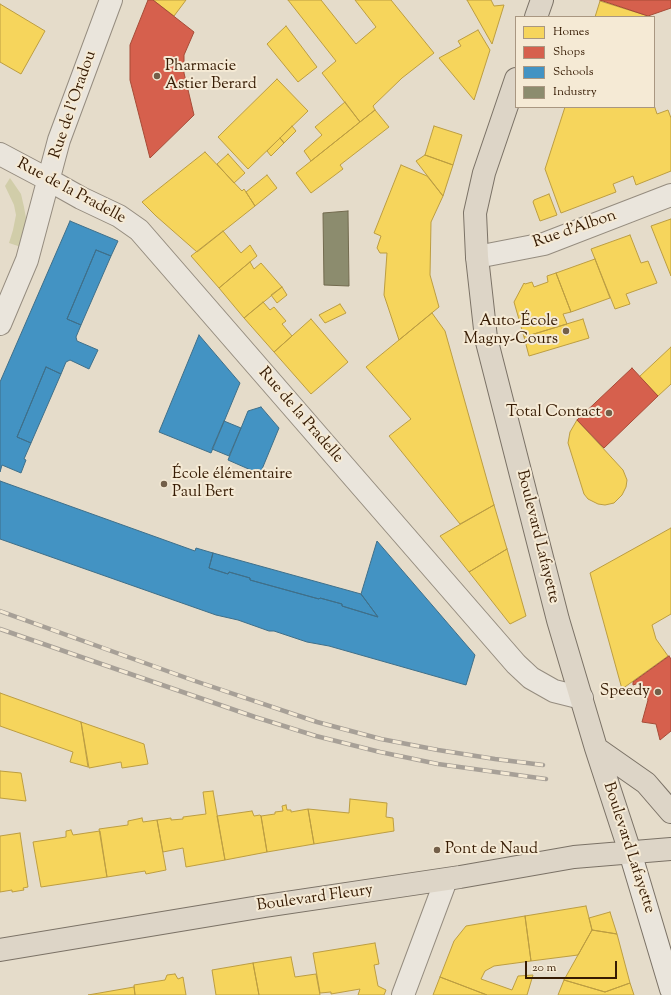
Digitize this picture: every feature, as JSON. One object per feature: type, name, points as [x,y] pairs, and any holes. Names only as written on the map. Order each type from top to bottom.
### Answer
[{"type":"main road","points":[[536,16],[542,0]]},
{"type":"main road","name":"Boulevard Lafayette","points":[[515,82],[484,174],[475,213],[477,257],[486,338],[558,620],[596,748],[630,852]]},
{"type":"main road","points":[[596,748],[646,783],[670,808]]},
{"type":"main road","name":"Boulevard Fleury","points":[[0,950],[265,906],[446,880],[574,856],[671,849]]},
{"type":"street","name":"Rue de l'Oradou","points":[[0,324],[27,260],[59,140],[111,0]]},
{"type":"street","name":"Rue de la Pradelle","points":[[0,154],[81,198],[119,216],[139,230],[516,664],[531,678],[554,691],[582,698]]},
{"type":"street","name":"Rue d'Albon","points":[[477,257],[544,244],[671,195]]},
{"type":"street","name":"Boulevard Lafayette","points":[[630,852],[671,989]]},
{"type":"street","points":[[404,995],[446,880]]},
{"type":"shaded area","points":[[10,178],[21,194],[26,218],[21,247],[9,243],[16,215],[14,205],[5,186]]},
{"type":"building: Homes","points":[[153,0],[186,0],[174,16]]},
{"type":"building: Homes","points":[[288,0],[321,0],[356,44],[376,27],[355,0],[391,0],[434,53],[402,78],[373,106],[375,110],[360,122],[322,73],[336,61]]},
{"type":"building: Homes","points":[[467,0],[491,0],[494,6],[504,5],[492,44]]},
{"type":"building: Homes","points":[[600,1],[648,16],[595,16]]},
{"type":"building: Homes","points":[[0,4],[45,31],[21,74],[0,62]]},
{"type":"building: Homes","points":[[286,26],[317,67],[298,82],[267,44]]},
{"type":"building: Homes","points":[[478,30],[490,50],[474,100],[439,58],[461,46],[458,41]]},
{"type":"building: Homes","points":[[277,79],[308,111],[248,169],[218,137]]},
{"type":"building: Homes","points":[[345,102],[360,122],[311,161],[304,151],[322,135],[315,127]]},
{"type":"building: Homes","points":[[565,108],[655,108],[657,114],[668,110],[671,118],[671,171],[636,185],[633,176],[613,184],[616,192],[561,213],[545,169]]},
{"type":"building: Homes","points":[[375,110],[389,127],[340,165],[343,169],[311,193],[296,173]]},
{"type":"building: Homes","points":[[292,126],[296,131],[284,143],[280,138]]},
{"type":"building: Homes","points":[[434,126],[462,135],[453,165],[425,155]]},
{"type":"building: Homes","points":[[280,138],[284,143],[271,156],[267,151]]},
{"type":"building: Homes","points":[[205,152],[242,191],[244,189],[255,206],[197,252],[142,202]]},
{"type":"building: Homes","points":[[228,154],[245,173],[234,183],[217,164]]},
{"type":"building: Homes","points":[[425,155],[453,165],[443,196],[416,161]]},
{"type":"building: Homes","points":[[401,165],[427,176],[443,196],[431,222],[430,275],[439,307],[399,340],[384,295],[387,253],[380,253],[377,248],[381,236],[374,233]]},
{"type":"building: Homes","points":[[267,175],[277,188],[255,206],[246,192]]},
{"type":"building: Homes","points":[[549,194],[557,215],[540,221],[533,202],[534,200]]},
{"type":"building: Homes","points":[[671,219],[671,276],[651,226]]},
{"type":"building: Homes","points":[[223,231],[241,253],[250,245],[257,256],[219,288],[191,256]]},
{"type":"building: Homes","points":[[630,235],[641,263],[648,261],[657,283],[626,294],[630,304],[615,309],[591,249]]},
{"type":"building: Homes","points":[[595,259],[610,298],[571,312],[556,273]]},
{"type":"building: Homes","points":[[250,262],[254,269],[261,263],[282,287],[244,318],[219,288]]},
{"type":"building: Homes","points":[[556,273],[571,312],[563,314],[567,324],[524,337],[514,302],[524,283],[532,282],[534,287],[548,282],[547,276]]},
{"type":"building: Homes","points":[[282,287],[287,295],[277,303],[271,295]]},
{"type":"building: Homes","points":[[263,302],[270,310],[274,307],[286,321],[282,324],[292,336],[274,352],[244,318]]},
{"type":"building: Homes","points":[[340,304],[346,313],[325,323],[319,315]]},
{"type":"building: Homes","points":[[432,313],[445,331],[494,505],[460,524],[389,436],[411,419],[366,367]]},
{"type":"building: Homes","points":[[311,319],[348,362],[311,394],[274,352]]},
{"type":"building: Homes","name":"Auto-École Magny-Cours","points":[[583,319],[589,338],[529,356],[524,337]]},
{"type":"building: Homes","points":[[671,347],[671,384],[658,396],[639,377]]},
{"type":"building: Homes","points":[[577,420],[623,470],[627,480],[626,487],[622,495],[614,503],[605,505],[598,504],[588,499],[584,494],[568,443],[570,432]]},
{"type":"building: Homes","points":[[494,505],[507,549],[469,572],[440,536]]},
{"type":"building: Homes","points":[[671,528],[671,614],[652,625],[656,639],[668,656],[622,689],[590,573]]},
{"type":"building: Homes","points":[[507,549],[526,616],[510,624],[469,572]]},
{"type":"building: Homes","points":[[0,693],[81,722],[88,767],[70,762],[73,752],[0,726]]},
{"type":"building: Homes","points":[[81,722],[144,744],[148,764],[122,768],[121,762],[89,768]]},
{"type":"building: Homes","points":[[0,771],[21,773],[26,801],[0,798]]},
{"type":"building: Homes","points":[[213,791],[225,860],[186,867],[183,848],[163,852],[157,820],[171,818],[171,820],[183,819],[183,817],[206,814],[203,792]]},
{"type":"building: Homes","points":[[350,799],[387,803],[386,817],[393,818],[394,831],[314,844],[308,809],[349,813]]},
{"type":"building: Homes","points":[[286,805],[287,810],[291,810],[291,812],[308,809],[314,844],[267,852],[261,816],[283,811],[282,806]]},
{"type":"building: Homes","points":[[252,811],[254,816],[261,816],[267,852],[225,860],[217,816]]},
{"type":"building: Homes","points":[[142,818],[143,822],[157,820],[166,870],[146,874],[145,871],[107,877],[99,829],[128,825],[128,821]]},
{"type":"building: Homes","points":[[71,830],[73,835],[100,831],[107,877],[41,887],[33,842],[66,837],[66,831]]},
{"type":"building: Homes","points":[[20,833],[28,887],[23,888],[24,890],[0,892],[0,836]]},
{"type":"building: Homes","points":[[586,906],[592,930],[578,955],[531,961],[525,916]]},
{"type":"building: Homes","points":[[610,912],[617,934],[592,930],[589,918]]},
{"type":"building: Homes","points":[[525,916],[531,961],[494,966],[485,971],[481,979],[512,990],[518,976],[533,975],[527,995],[487,995],[440,977],[454,941],[466,926]]},
{"type":"building: Homes","points":[[592,930],[617,934],[630,983],[605,992],[564,980]]},
{"type":"building: Homes","points":[[375,943],[379,964],[374,965],[378,986],[386,990],[384,995],[358,995],[360,989],[331,994],[331,992],[320,993],[313,953]]},
{"type":"building: Homes","points":[[291,957],[295,977],[316,974],[320,995],[259,995],[253,963]]},
{"type":"building: Homes","points":[[253,963],[259,995],[216,995],[212,970]]},
{"type":"building: Homes","points":[[175,974],[178,979],[183,977],[186,995],[135,995],[134,985],[165,980],[167,975]]},
{"type":"building: Homes","points":[[440,977],[487,995],[433,995]]},
{"type":"building: Homes","points":[[564,980],[605,992],[630,983],[634,995],[558,995]]},
{"type":"building: Homes","points":[[134,987],[135,995],[88,995]]},
{"type":"building: Shops","name":"Pharmacie Astier Berard","points":[[148,0],[153,0],[194,32],[184,55],[184,73],[194,115],[150,158],[130,80],[130,45]]},
{"type":"building: Shops","points":[[600,0],[671,0],[671,8],[648,16]]},
{"type":"building: Shops","points":[[632,368],[658,396],[604,448],[577,420]]},
{"type":"building: Shops","name":"Speedy","points":[[669,656],[671,659],[671,731],[660,740],[656,724],[642,722],[648,700],[642,682],[633,685],[633,682]]},
{"type":"building: Schools","points":[[70,221],[118,241],[111,256],[96,250],[67,319],[81,325],[76,337],[77,341],[98,350],[89,369],[70,360],[66,362],[61,374],[46,367],[17,437],[31,443],[24,459],[26,460],[21,473],[2,465],[0,472],[0,382]]},
{"type":"building: Schools","points":[[96,250],[111,256],[81,325],[67,319]]},
{"type":"building: Schools","points":[[199,335],[240,383],[211,453],[159,432]]},
{"type":"building: Schools","points":[[46,367],[61,374],[31,443],[17,437]]},
{"type":"building: Schools","points":[[261,407],[279,428],[260,474],[228,460],[248,411]]},
{"type":"building: Schools","points":[[224,421],[241,428],[229,456],[212,449]]},
{"type":"building: Schools","points":[[0,481],[195,551],[196,548],[213,553],[209,568],[228,574],[229,572],[250,578],[250,580],[342,604],[342,606],[378,617],[361,594],[377,541],[475,655],[466,685],[329,646],[307,642],[238,620],[216,615],[0,539]]},
{"type":"building: Schools","points":[[213,553],[361,594],[378,617],[342,606],[342,604],[250,580],[250,578],[229,572],[228,574],[209,568]]},
{"type":"building: Industry","points":[[348,211],[349,286],[324,285],[323,213]]},
{"type":"railway","points":[[0,611],[195,681],[317,722],[381,739],[438,750],[543,765]]},
{"type":"railway","points":[[0,629],[255,717],[316,736],[380,752],[438,764],[546,779]]},
{"type":"place","name":"Pharmacie Astier Berard","points":[[157,76]]},
{"type":"place","name":"Auto-École Magny-Cours","points":[[566,331]]},
{"type":"place","name":"Total Contact","points":[[609,413]]},
{"type":"place","name":"École élémentaire Paul Bert","points":[[164,484]]},
{"type":"place","name":"Speedy","points":[[658,692]]},
{"type":"place","name":"Pont de Naud","points":[[437,850]]}]
